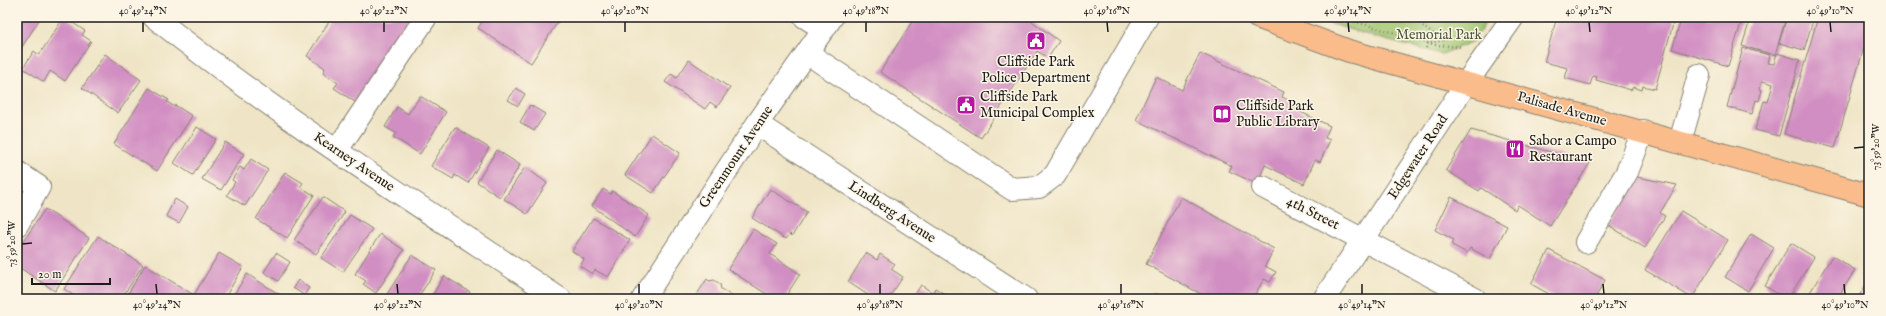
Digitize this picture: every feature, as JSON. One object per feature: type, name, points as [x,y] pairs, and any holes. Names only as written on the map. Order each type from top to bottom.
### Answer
[{"type":"main road","name":"Palisade Avenue","points":[[1257,17],[1349,50],[1869,195]]},
{"type":"street","name":"Kearney Avenue","points":[[154,17],[207,60],[337,150],[560,299]]},
{"type":"street","points":[[337,150],[426,17]]},
{"type":"street","points":[[805,17],[828,23]]},
{"type":"street","points":[[807,52],[1012,190],[1039,187],[1055,175],[1147,17]]},
{"type":"street","name":"Edgewater Road","points":[[1324,299],[1467,82],[1513,17]]},
{"type":"street","name":"Greenmount Avenue","points":[[643,299],[758,124],[828,23]]},
{"type":"street","points":[[1680,142],[1699,75]]},
{"type":"street","name":"Lindberg Avenue","points":[[758,124],[1026,299]]},
{"type":"street","points":[[1586,242],[1627,172],[1643,131]]},
{"type":"street","points":[[17,172],[40,187],[17,225]]},
{"type":"street","name":"4th Street","points":[[1263,187],[1364,239],[1475,299]]},
{"type":"path","points":[[1338,17],[1436,45],[1490,50]]},
{"type":"path","points":[[1415,17],[1432,35],[1445,40]]},
{"type":"path","points":[[1428,43],[1470,36],[1473,30]]},
{"type":"path","points":[[1416,68],[1428,43]]},
{"type":"green space","name":"Memorial Park","points":[[1308,17],[1489,17],[1474,41],[1442,54],[1389,41]]},
{"type":"building","points":[[17,17],[41,17],[20,50],[17,48]]},
{"type":"building","points":[[64,17],[85,31],[82,35],[91,41],[65,81],[50,71],[44,82],[23,68],[34,51],[39,55]]},
{"type":"building","points":[[332,17],[416,17],[358,104],[334,88],[338,83],[323,73],[325,68],[307,56]]},
{"type":"building","points":[[485,17],[561,17],[531,63],[478,28]]},
{"type":"building","name":"Cliffside Park Municipal Complex","points":[[915,17],[1026,17],[1059,41],[1048,58],[1037,51],[981,138],[880,72]]},
{"type":"building","points":[[1557,17],[1675,17],[1655,89],[1643,86],[1642,90],[1633,87],[1631,90],[1596,80],[1597,77],[1593,76],[1590,85],[1565,78],[1568,68],[1544,62]]},
{"type":"building","points":[[1682,17],[1743,17],[1728,66],[1672,49]]},
{"type":"building","points":[[1751,17],[1770,17],[1785,21],[1775,55],[1742,46]]},
{"type":"building","points":[[1787,17],[1814,17],[1804,50],[1779,43]]},
{"type":"building","points":[[1818,17],[1869,17],[1869,30],[1835,148],[1784,134]]},
{"type":"building","points":[[1743,48],[1770,55],[1768,63],[1774,64],[1777,53],[1800,60],[1779,136],[1755,130],[1764,101],[1768,102],[1773,84],[1762,81],[1760,89],[1762,90],[1759,101],[1756,100],[1752,114],[1727,107]]},
{"type":"building","name":"Cliffside Park Public Library","points":[[1200,53],[1284,92],[1282,97],[1292,102],[1290,107],[1330,126],[1325,138],[1330,140],[1320,162],[1315,160],[1304,184],[1265,165],[1257,184],[1229,171],[1232,166],[1136,120],[1156,77],[1182,90]]},
{"type":"building","points":[[105,54],[141,80],[118,113],[82,88]]},
{"type":"building","points":[[689,60],[730,88],[717,107],[710,102],[705,109],[665,82],[671,74],[677,78]]},
{"type":"building","points":[[149,88],[169,100],[167,102],[175,107],[175,105],[192,116],[157,171],[114,144]]},
{"type":"building","points":[[516,88],[525,94],[518,106],[508,100]]},
{"type":"building","points":[[420,96],[446,112],[420,154],[393,137],[396,133],[385,127],[397,107],[408,114]]},
{"type":"building","points":[[530,105],[545,114],[534,131],[520,122]]},
{"type":"building","points":[[197,127],[216,139],[193,175],[174,163]]},
{"type":"building","points":[[455,127],[489,148],[468,183],[455,175],[453,179],[431,166]]},
{"type":"building","points":[[1471,130],[1590,163],[1550,226],[1518,205],[1515,210],[1481,188],[1479,191],[1446,170]]},
{"type":"building","points":[[652,134],[680,153],[653,193],[625,175]]},
{"type":"building","points":[[225,142],[244,154],[221,190],[202,179]]},
{"type":"building","points":[[497,150],[520,165],[500,197],[477,182]]},
{"type":"building","points":[[251,159],[268,170],[245,206],[227,195],[235,182],[232,180],[240,167],[244,170]]},
{"type":"building","points":[[525,167],[547,183],[527,214],[504,199]]},
{"type":"building","points":[[285,172],[303,183],[300,187],[314,195],[287,238],[256,219]]},
{"type":"building","points":[[1637,177],[1677,185],[1660,213],[1665,216],[1645,248],[1608,225]]},
{"type":"building","points":[[603,189],[611,194],[612,191],[649,215],[635,237],[592,206]]},
{"type":"building","points":[[770,189],[807,212],[792,236],[790,234],[786,239],[752,218]]},
{"type":"building","points":[[323,197],[345,212],[316,254],[294,240]]},
{"type":"building","points":[[1181,197],[1274,249],[1265,266],[1276,272],[1270,282],[1264,279],[1255,294],[1259,296],[1256,299],[1210,299],[1146,264]]},
{"type":"building","points":[[1451,197],[1507,226],[1490,259],[1470,248],[1467,253],[1452,245],[1454,240],[1435,230]]},
{"type":"building","points":[[175,199],[188,207],[179,223],[166,216]]},
{"type":"building","points":[[45,209],[89,238],[55,291],[17,266],[17,251]]},
{"type":"building","points":[[1681,211],[1728,240],[1692,298],[1645,270]]},
{"type":"building","points":[[350,215],[372,229],[343,272],[321,258]]},
{"type":"building","points":[[593,218],[630,240],[608,277],[595,270],[592,274],[580,266],[584,259],[572,251]]},
{"type":"building","points":[[753,229],[777,244],[770,254],[800,274],[784,299],[774,299],[728,269]]},
{"type":"building","points":[[380,234],[404,250],[376,293],[363,284],[366,281],[355,274]]},
{"type":"building","points":[[1751,234],[1774,248],[1748,291],[1725,277]]},
{"type":"building","points":[[98,236],[143,265],[121,299],[79,299],[64,289]]},
{"type":"building","points":[[1791,243],[1814,257],[1788,299],[1786,299],[1765,286]]},
{"type":"building","points":[[1549,250],[1605,280],[1595,299],[1558,299],[1531,284]]},
{"type":"building","points":[[219,253],[243,267],[224,299],[125,299],[145,265],[194,295]]},
{"type":"building","points":[[276,253],[290,262],[278,281],[264,272]]},
{"type":"building","points":[[866,253],[877,260],[880,254],[895,264],[891,269],[903,277],[888,299],[874,299],[848,282]]},
{"type":"building","points":[[412,255],[436,270],[417,299],[395,299],[387,294]]},
{"type":"building","points":[[1832,256],[1855,270],[1837,299],[1806,299]]},
{"type":"building","points":[[247,274],[282,296],[280,299],[231,299]]},
{"type":"building","points":[[444,276],[470,292],[466,299],[430,299]]},
{"type":"building","points":[[707,279],[709,281],[714,280],[720,284],[721,289],[736,299],[694,299]]},
{"type":"building","points":[[298,280],[309,288],[304,295],[293,288]]},
{"type":"building","points":[[1869,280],[1869,299],[1857,299]]},
{"type":"building","points":[[921,285],[933,293],[935,288],[949,297],[948,299],[912,299]]},
{"type":"building","points":[[1155,293],[1163,299],[1151,299]]},
{"type":"place","name":"Cliffside Park Police Department","points":[[1036,41]]},
{"type":"place","name":"Cliffside Park Municipal Complex","points":[[966,105]]},
{"type":"place","name":"Cliffside Park Public Library","points":[[1222,114]]},
{"type":"place","name":"Sabor a Campo Restaurant","points":[[1515,149]]}]
